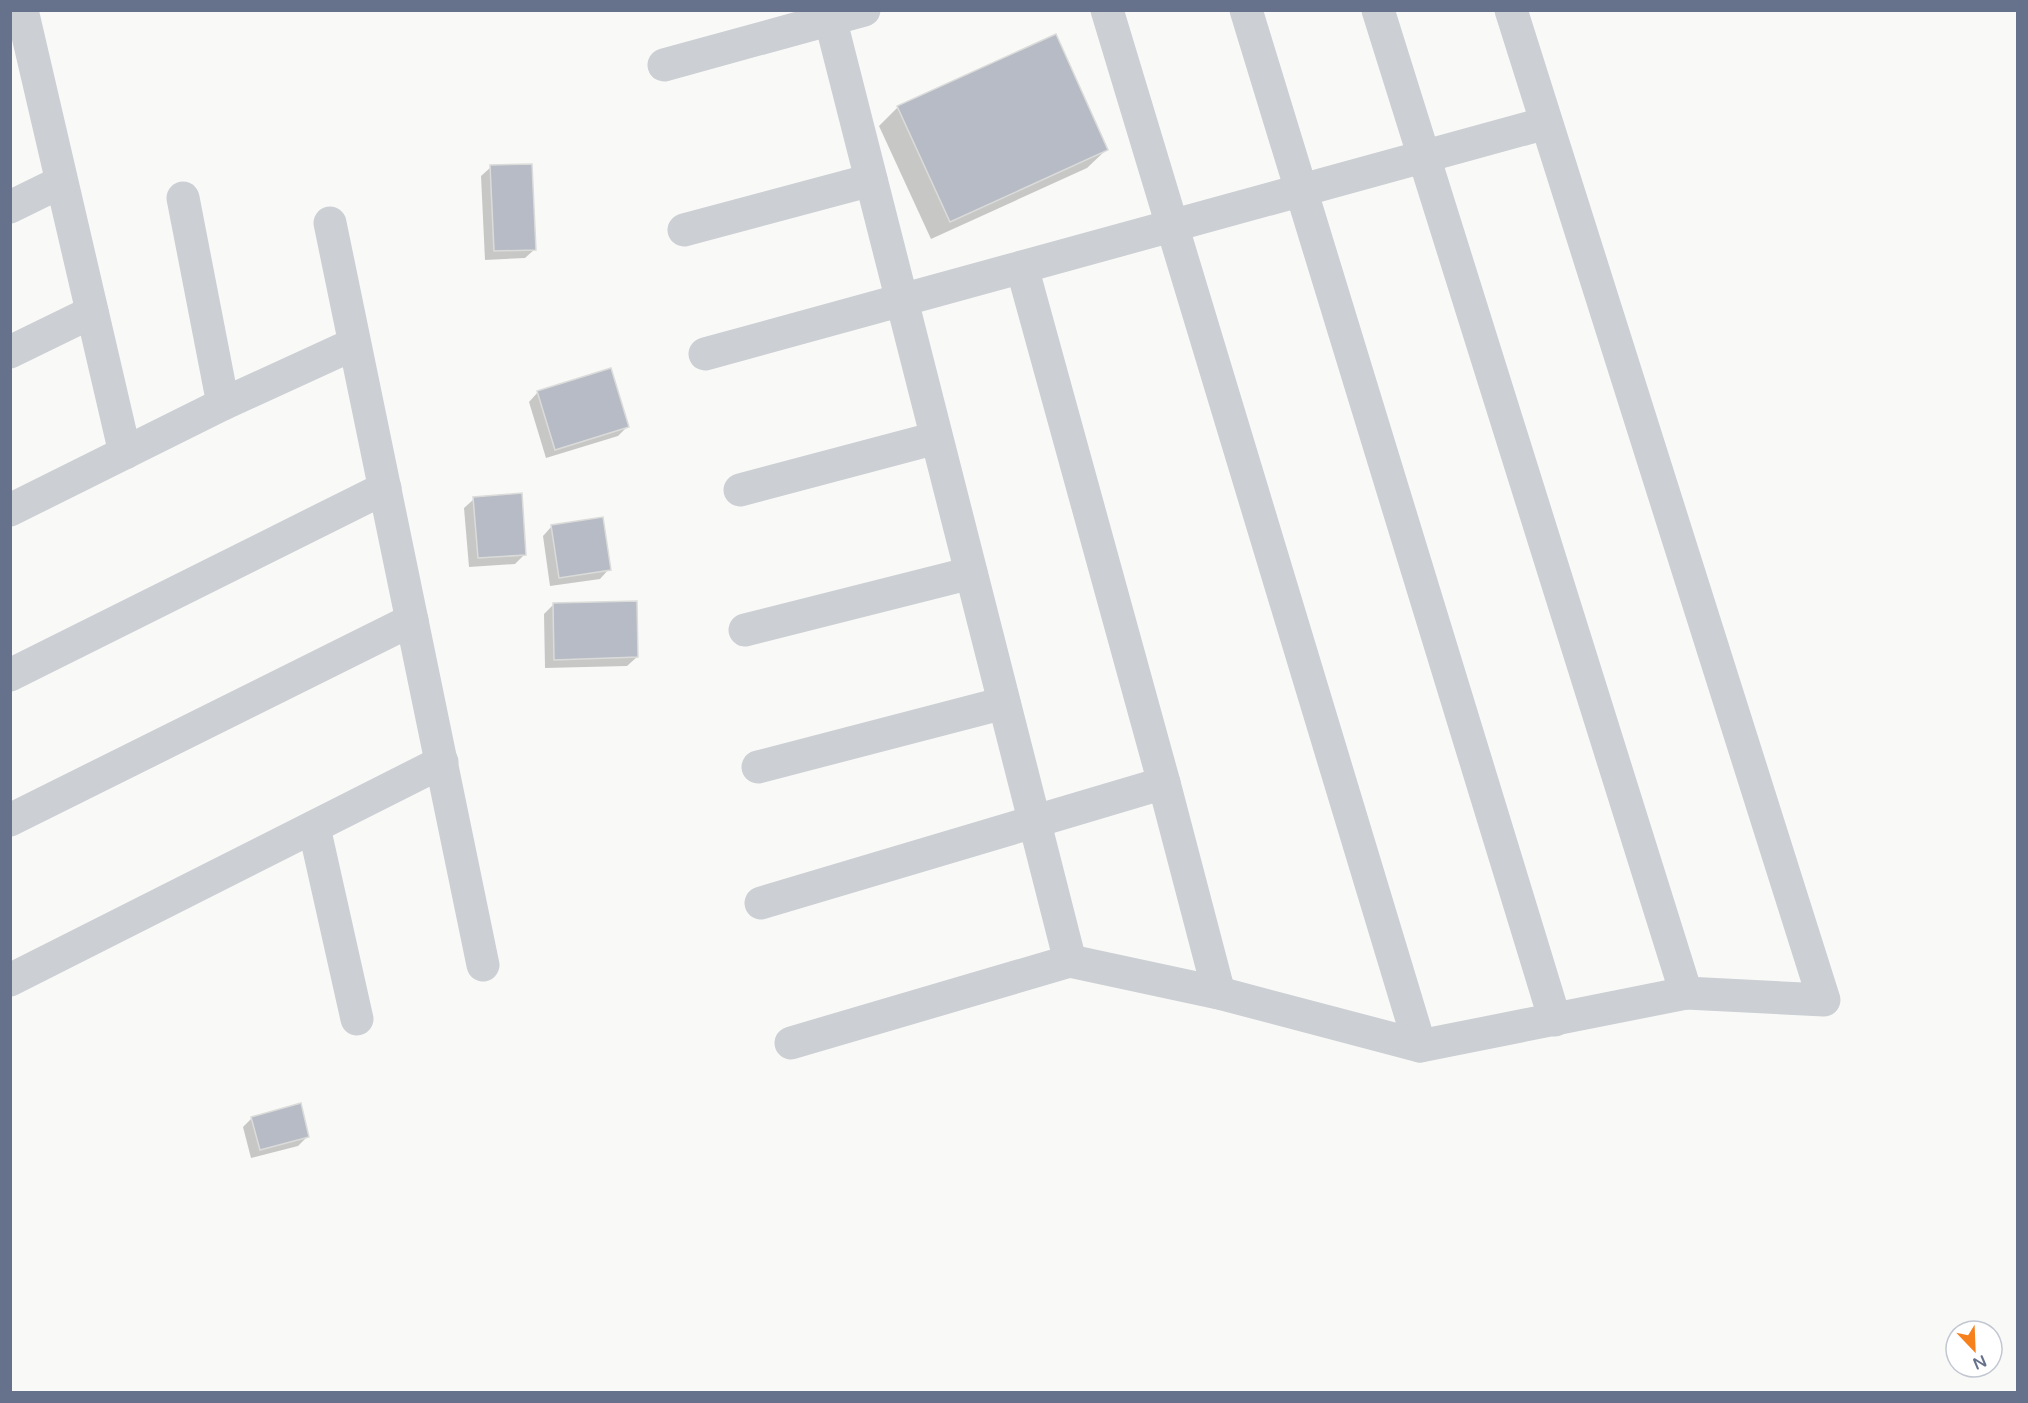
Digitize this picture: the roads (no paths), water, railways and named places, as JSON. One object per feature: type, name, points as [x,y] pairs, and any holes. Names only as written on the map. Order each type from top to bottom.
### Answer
[{"type":"street","points":[[664,65],[830,15],[864,10]]},
{"type":"street","points":[[1107,10],[1420,1046]]},
{"type":"street","points":[[1246,10],[1555,1020]]},
{"type":"street","points":[[1378,10],[1686,993]]},
{"type":"street","points":[[791,1043],[1070,961],[1219,993],[1420,1046],[1686,993],[1824,1000],[1511,10]]},
{"type":"street","points":[[830,15],[1070,961]]},
{"type":"street","points":[[20,29],[61,182],[125,453]]},
{"type":"street","points":[[705,354],[1546,123]]},
{"type":"street","points":[[684,230],[872,180]]},
{"type":"street","points":[[10,207],[61,182]]},
{"type":"street","points":[[183,198],[223,404]]},
{"type":"street","points":[[330,223],[483,965]]},
{"type":"street","points":[[1022,267],[1164,783],[1219,993]]},
{"type":"street","points":[[10,352],[92,312]]},
{"type":"street","points":[[10,510],[223,404],[354,344]]},
{"type":"street","points":[[740,490],[936,438]]},
{"type":"street","points":[[10,675],[385,488]]},
{"type":"street","points":[[745,630],[971,573]]},
{"type":"street","points":[[10,820],[412,620]]},
{"type":"street","points":[[758,767],[1004,703]]},
{"type":"street","points":[[10,980],[442,762]]},
{"type":"street","points":[[761,903],[1164,783]]},
{"type":"street","points":[[314,827],[357,1019]]}]
